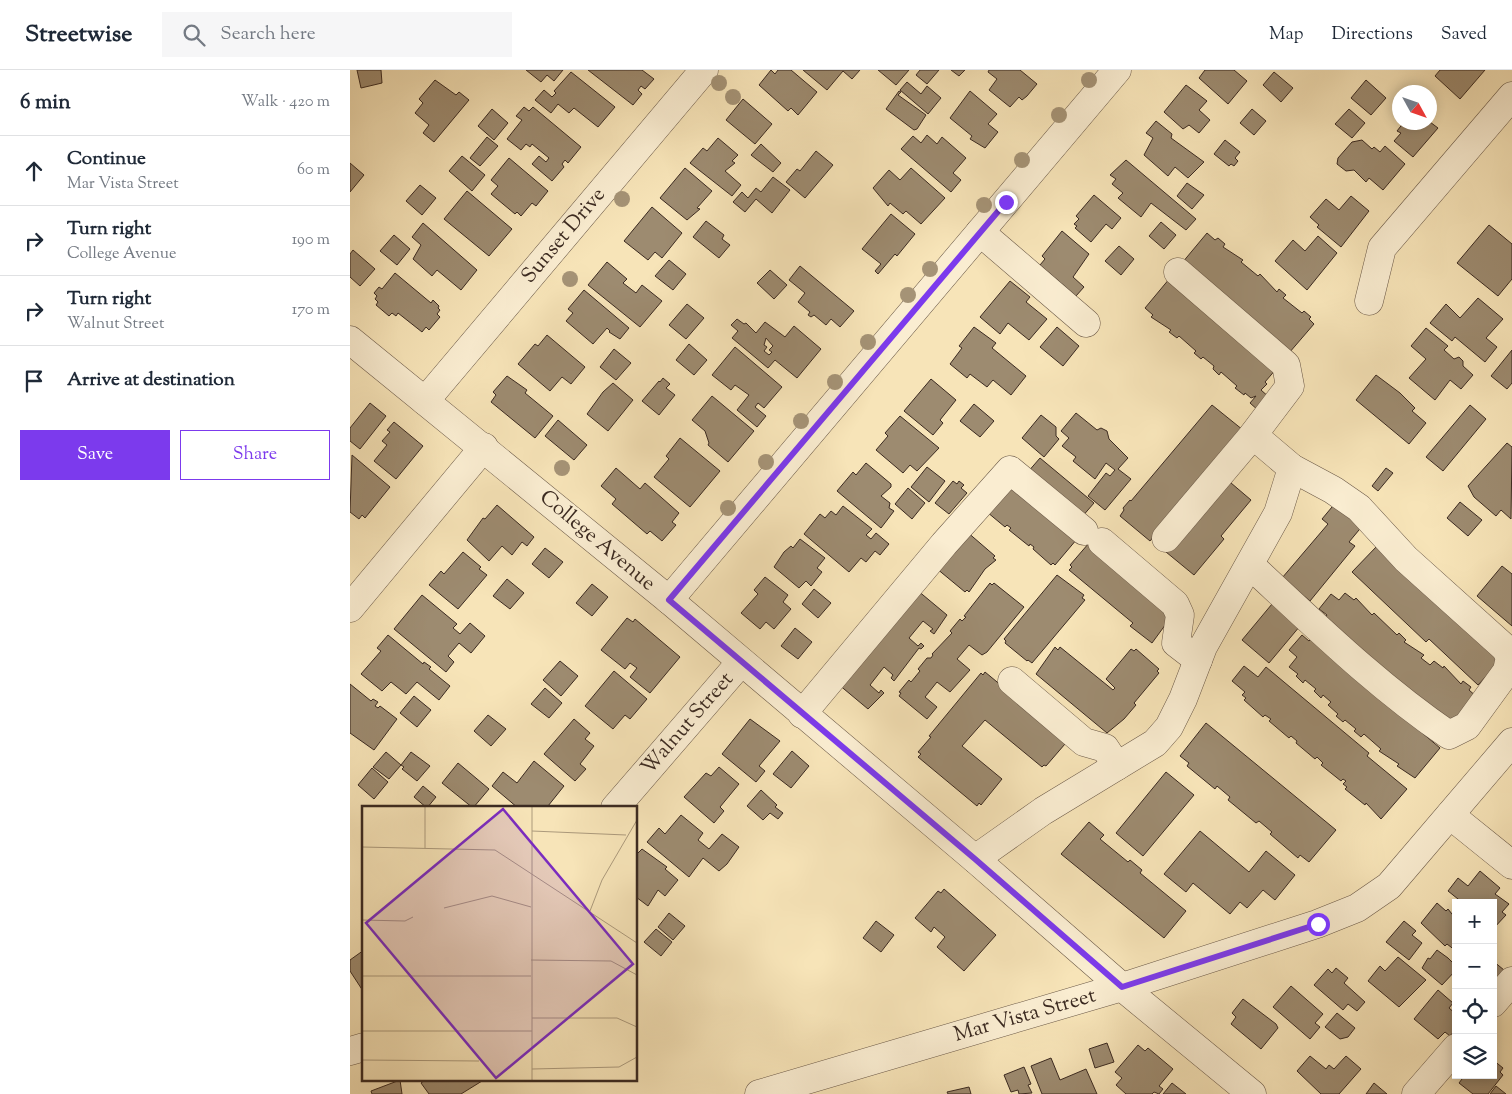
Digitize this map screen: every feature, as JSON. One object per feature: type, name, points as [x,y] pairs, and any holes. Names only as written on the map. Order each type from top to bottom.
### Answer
[{"type":"street","name":"Sunset Drive","points":[[425,401],[704,70]]},
{"type":"street","points":[[669,600],[1117,70]]},
{"type":"street","points":[[1368,301],[1382,248],[1512,96]]},
{"type":"street","points":[[980,232],[1086,323]]},
{"type":"street","points":[[1166,538],[1253,435],[1290,386],[1286,365],[1178,272]]},
{"type":"street","name":"College Avenue","points":[[350,340],[484,447],[669,600],[975,859],[1122,987],[1252,1094]]},
{"type":"street","points":[[1250,565],[1371,677],[1410,708],[1449,735],[1467,726],[1507,671],[1510,657],[1505,648],[1406,558],[1359,508],[1333,490],[1292,468],[1253,435]]},
{"type":"street","points":[[350,608],[484,447]]},
{"type":"street","points":[[975,859],[1042,811],[1155,743],[1169,727],[1183,699],[1202,647],[1278,513],[1292,468]]},
{"type":"street","points":[[802,714],[944,544],[1010,470],[1175,604],[1180,614],[1176,643],[1198,660]]},
{"type":"street","name":"Walnut Street","points":[[617,806],[741,662]]},
{"type":"street","points":[[1012,681],[1084,742],[1105,748],[1117,766]]},
{"type":"street","name":"Mar Vista Street","points":[[759,1094],[1122,987],[1318,924],[1357,908],[1389,886],[1512,742]]},
{"type":"street","points":[[1450,814],[1512,865]]},
{"type":"street","points":[[1497,998],[1512,981]]},
{"type":"street","points":[[1416,1094],[1452,1053]]},
{"type":"building","points":[[357,70],[381,70],[382,83],[361,88]]},
{"type":"building","points":[[526,70],[563,70],[554,81],[547,75],[541,82]]},
{"type":"building","points":[[588,70],[642,70],[654,79],[645,89],[641,86],[638,90],[642,94],[633,105]]},
{"type":"building","points":[[771,70],[775,74],[778,70],[791,70],[817,92],[798,115],[791,108],[788,111],[759,85]]},
{"type":"building","points":[[803,70],[860,70],[852,79],[843,71],[827,90]]},
{"type":"building","points":[[878,70],[909,70],[896,85]]},
{"type":"building","points":[[920,70],[939,70],[927,84],[916,75]]},
{"type":"building","points":[[951,70],[965,70],[959,76]]},
{"type":"building","points":[[989,70],[1020,70],[1037,84],[1027,96],[1022,100],[1019,97],[1010,107],[989,90],[997,79],[988,72]]},
{"type":"building","points":[[1205,70],[1234,70],[1247,81],[1228,104],[1199,78]]},
{"type":"building","points":[[1440,70],[1485,70],[1460,99],[1435,76]]},
{"type":"building","points":[[571,72],[615,107],[598,127],[574,108],[569,113],[558,104],[551,113],[535,100],[544,90],[552,97],[556,93],[554,91]]},
{"type":"building","points":[[1274,72],[1293,88],[1281,102],[1263,85]]},
{"type":"building","points":[[435,80],[456,95],[459,92],[469,100],[434,142],[423,133],[429,125],[415,113],[423,103],[419,99]]},
{"type":"building","points":[[1366,80],[1386,98],[1371,115],[1351,98]]},
{"type":"building","points":[[907,82],[921,94],[927,86],[941,98],[928,114],[900,90]]},
{"type":"building","points":[[1186,85],[1207,101],[1199,110],[1210,120],[1199,133],[1189,125],[1183,129],[1164,112]]},
{"type":"building","points":[[899,91],[901,92],[898,95],[926,115],[917,129],[914,130],[886,109]]},
{"type":"building","points":[[970,91],[997,114],[988,124],[998,132],[985,148],[970,139],[972,136],[950,118]]},
{"type":"building","points":[[743,99],[772,124],[755,144],[726,120]]},
{"type":"building","points":[[524,107],[529,111],[533,107],[581,147],[568,163],[565,160],[562,164],[564,167],[552,181],[532,164],[539,156],[546,162],[549,158],[532,144],[530,147],[526,144],[521,150],[507,139],[522,120],[516,116]]},
{"type":"building","points":[[492,109],[508,123],[494,140],[478,126]]},
{"type":"building","points":[[1252,109],[1266,121],[1254,135],[1240,123]]},
{"type":"building","points":[[1349,109],[1365,123],[1352,138],[1335,124]]},
{"type":"building","points":[[1156,121],[1172,134],[1171,138],[1204,162],[1188,178],[1175,167],[1168,176],[1144,155],[1153,138],[1146,133]]},
{"type":"building","points":[[1436,130],[1413,157],[1394,141],[1401,133],[1397,131]]},
{"type":"building","points":[[927,135],[937,144],[942,137],[966,158],[953,173],[961,180],[951,192],[901,149],[913,136],[921,143]]},
{"type":"building","points":[[487,137],[498,146],[480,166],[470,158]]},
{"type":"building","points":[[718,138],[738,155],[732,161],[735,163],[725,171],[741,185],[732,196],[690,163],[703,148],[707,151]]},
{"type":"building","points":[[1225,140],[1240,152],[1235,158],[1238,161],[1234,166],[1231,164],[1229,166],[1214,154]]},
{"type":"building","points":[[1362,140],[1372,149],[1374,147],[1380,152],[1385,146],[1405,164],[1383,190],[1369,178],[1366,182],[1354,170],[1346,171],[1337,164],[1338,158],[1352,142]]},
{"type":"building","points":[[761,144],[781,163],[773,172],[751,155]]},
{"type":"building","points":[[816,151],[833,165],[805,198],[786,182],[797,169],[800,171]]},
{"type":"building","points":[[462,156],[485,175],[472,191],[449,171]]},
{"type":"building","points":[[509,158],[548,191],[536,206],[532,203],[521,216],[517,212],[515,214],[491,194],[498,186],[491,180]]},
{"type":"building","points":[[1126,160],[1196,219],[1186,230],[1151,203],[1141,217],[1118,198],[1123,193],[1112,184],[1116,179],[1110,175]]},
{"type":"building","points":[[350,163],[364,175],[350,192]]},
{"type":"building","points":[[685,168],[712,191],[697,208],[700,209],[687,220],[660,198]]},
{"type":"building","points":[[911,168],[945,198],[921,224],[906,211],[903,214],[890,203],[888,206],[873,188],[889,170],[900,180]]},
{"type":"building","points":[[773,177],[790,190],[772,213],[756,199],[745,212],[733,202],[742,192],[748,198],[756,188],[761,192]]},
{"type":"building","points":[[1187,183],[1204,195],[1192,209],[1177,196]]},
{"type":"building","points":[[420,185],[436,198],[422,215],[406,201]]},
{"type":"building","points":[[467,191],[512,229],[489,256],[444,219]]},
{"type":"building","points":[[1094,195],[1121,218],[1112,229],[1106,224],[1091,242],[1075,228],[1077,226],[1074,224],[1079,219],[1076,216]]},
{"type":"building","points":[[1351,196],[1369,211],[1341,247],[1317,227],[1319,225],[1310,217],[1326,199],[1339,210]]},
{"type":"building","points":[[652,207],[682,233],[662,258],[655,252],[648,260],[624,241]]},
{"type":"building","points":[[891,214],[915,234],[897,256],[895,254],[878,274],[875,271],[881,264],[862,249]]},
{"type":"building","points":[[706,221],[724,235],[722,239],[730,245],[719,258],[693,237]]},
{"type":"building","points":[[1161,222],[1176,235],[1164,249],[1149,236]]},
{"type":"building","points":[[423,223],[477,270],[461,290],[437,270],[432,276],[413,259],[421,245],[412,237]]},
{"type":"building","points":[[1489,225],[1512,244],[1512,279],[1498,296],[1457,263]]},
{"type":"building","points":[[1062,231],[1089,254],[1073,277],[1084,287],[1076,296],[1040,265],[1045,259],[1042,256]]},
{"type":"building","points":[[1207,233],[1215,240],[1218,238],[1225,244],[1223,247],[1243,260],[1241,262],[1258,276],[1260,274],[1277,292],[1279,289],[1286,295],[1283,298],[1302,313],[1304,311],[1311,317],[1309,319],[1314,324],[1289,353],[1182,263]]},
{"type":"building","points":[[394,235],[410,249],[397,265],[380,251]]},
{"type":"building","points":[[1318,236],[1337,253],[1307,290],[1275,261],[1293,240],[1305,251]]},
{"type":"building","points":[[1119,246],[1134,259],[1121,275],[1105,261]]},
{"type":"building","points":[[353,250],[375,269],[360,286],[350,277],[350,254]]},
{"type":"building","points":[[669,260],[686,274],[673,290],[655,276]]},
{"type":"building","points":[[607,262],[627,279],[623,283],[636,293],[642,285],[662,301],[640,327],[588,285]]},
{"type":"building","points":[[800,266],[854,311],[840,327],[831,319],[826,325],[814,315],[811,317],[808,315],[810,312],[798,302],[805,293],[789,280]]},
{"type":"building","points":[[770,270],[787,285],[774,299],[757,283]]},
{"type":"building","points":[[395,273],[431,303],[433,300],[439,306],[440,310],[437,314],[440,317],[429,330],[426,327],[422,332],[398,313],[396,316],[392,313],[389,316],[376,305],[378,302],[375,299],[377,296],[374,293],[379,287],[382,289]]},
{"type":"building","points":[[1170,278],[1277,368],[1261,390],[1270,398],[1259,411],[1250,403],[1256,396],[1251,398],[1245,393],[1244,395],[1221,372],[1219,375],[1213,369],[1214,366],[1203,357],[1201,359],[1194,353],[1196,351],[1179,336],[1177,338],[1169,332],[1171,330],[1151,317],[1153,315],[1145,308]]},
{"type":"building","points":[[1010,281],[1030,297],[1026,302],[1047,319],[1029,340],[1008,323],[1000,334],[980,317]]},
{"type":"building","points":[[584,290],[629,328],[620,339],[609,332],[607,328],[593,344],[566,321],[573,313],[568,309]]},
{"type":"building","points":[[1478,298],[1503,319],[1486,338],[1497,347],[1485,362],[1455,337],[1452,341],[1430,323],[1446,304],[1460,318]]},
{"type":"building","points":[[687,304],[704,318],[686,339],[669,325]]},
{"type":"building","points":[[737,319],[744,324],[746,323],[756,333],[765,322],[785,337],[794,326],[821,349],[797,378],[775,360],[768,368],[732,338],[738,331],[731,325]],"holes":[[[766,338],[773,346],[769,350],[772,352],[769,355],[764,351],[767,347],[764,345]]]},
{"type":"building","points":[[974,327],[996,343],[992,348],[1026,376],[1011,395],[993,380],[987,387],[970,374],[967,378],[950,364],[962,348],[959,346]]},
{"type":"building","points":[[1057,327],[1079,346],[1063,366],[1040,347]]},
{"type":"building","points":[[1426,328],[1448,346],[1444,350],[1454,359],[1459,357],[1463,361],[1463,366],[1473,375],[1461,389],[1450,380],[1435,400],[1409,378],[1426,359],[1411,346]]},
{"type":"building","points":[[547,335],[585,367],[571,384],[562,377],[550,391],[518,364],[535,344],[538,346]]},
{"type":"building","points":[[689,344],[707,360],[694,375],[676,360]]},
{"type":"building","points":[[735,347],[782,387],[764,408],[758,403],[755,407],[766,416],[757,427],[737,410],[749,395],[735,385],[731,390],[712,375]]},
{"type":"building","points":[[614,349],[631,363],[616,380],[600,367]]},
{"type":"building","points":[[1512,350],[1512,383],[1507,389],[1491,376]]},
{"type":"building","points":[[1376,375],[1400,393],[1415,408],[1412,411],[1426,423],[1409,444],[1356,400]]},
{"type":"building","points":[[507,376],[527,390],[525,393],[553,416],[535,438],[491,402],[496,395],[493,392]]},
{"type":"building","points":[[663,378],[670,384],[666,388],[675,395],[659,415],[642,401]]},
{"type":"building","points":[[931,379],[956,400],[940,420],[943,423],[933,435],[904,411]]},
{"type":"building","points":[[613,383],[633,400],[608,431],[587,414],[603,392]]},
{"type":"building","points":[[712,396],[754,431],[728,462],[708,445],[705,431],[692,420]]},
{"type":"building","points":[[370,403],[386,416],[360,449],[350,441],[350,428]]},
{"type":"building","points":[[974,404],[994,421],[980,437],[960,421]]},
{"type":"building","points":[[1212,405],[1243,430],[1150,541],[1120,516],[1124,510],[1123,508]]},
{"type":"building","points":[[1470,405],[1486,419],[1443,471],[1426,457]]},
{"type":"building","points":[[1076,413],[1097,430],[1101,428],[1107,431],[1109,439],[1128,458],[1118,469],[1131,479],[1105,510],[1088,496],[1106,473],[1110,476],[1115,470],[1106,463],[1095,479],[1073,461],[1076,457],[1062,446],[1069,438],[1061,431]]},
{"type":"building","points":[[1041,415],[1056,427],[1056,436],[1059,439],[1044,457],[1022,438]]},
{"type":"building","points":[[900,416],[939,448],[917,471],[910,465],[903,473],[876,450],[888,436],[885,433]]},
{"type":"building","points":[[558,420],[587,445],[574,460],[545,436]]},
{"type":"building","points":[[394,422],[423,446],[396,479],[374,461],[387,445],[382,441],[390,432],[387,430]]},
{"type":"building","points":[[680,438],[720,471],[690,507],[654,477],[669,459],[666,456]]},
{"type":"building","points":[[1507,443],[1512,447],[1511,519],[1501,510],[1496,516],[1474,497],[1468,486]]},
{"type":"building","points":[[352,455],[390,487],[365,518],[362,515],[359,519],[350,512]]},
{"type":"building","points":[[1040,458],[1094,503],[1081,518],[1027,473]]},
{"type":"building","points":[[866,463],[891,484],[891,487],[881,496],[890,503],[889,508],[894,511],[881,528],[837,491],[853,472],[856,475]]},
{"type":"building","points":[[927,467],[945,481],[929,502],[911,487]]},
{"type":"building","points":[[616,468],[640,489],[645,483],[679,513],[672,522],[676,525],[662,541],[650,531],[647,534],[612,504],[616,499],[601,486]]},
{"type":"building","points":[[1386,468],[1393,473],[1378,491],[1372,486]]},
{"type":"building","points":[[1224,477],[1251,500],[1221,536],[1224,539],[1194,575],[1166,552],[1197,516]]},
{"type":"building","points":[[1008,480],[1077,539],[1055,565],[1053,563],[1051,565],[1033,549],[1034,547],[1030,544],[1029,546],[1009,530],[1011,528],[1007,525],[1005,527],[987,512]]},
{"type":"building","points":[[953,481],[957,484],[959,481],[964,485],[961,488],[967,493],[949,514],[935,503]]},
{"type":"building","points":[[908,488],[925,503],[912,519],[895,504]]},
{"type":"building","points":[[1337,501],[1364,524],[1349,542],[1355,546],[1310,601],[1282,578],[1328,524],[1322,519]]},
{"type":"building","points":[[1460,502],[1482,520],[1468,536],[1447,518]]},
{"type":"building","points":[[497,505],[534,537],[527,546],[522,542],[512,555],[502,546],[489,561],[467,540],[483,518],[485,519]]},
{"type":"building","points":[[843,506],[872,529],[866,535],[871,539],[876,533],[889,544],[880,555],[875,551],[866,562],[861,558],[849,572],[804,534],[820,514],[825,518],[831,511],[836,515]]},
{"type":"building","points":[[966,531],[995,556],[993,558],[996,560],[985,569],[969,592],[967,590],[965,592],[936,568]]},
{"type":"building","points":[[800,539],[825,558],[817,568],[822,572],[811,586],[806,581],[799,588],[774,567],[784,552],[791,546],[793,548]]},
{"type":"building","points":[[1089,543],[1174,613],[1152,643],[1130,626],[1133,623],[1069,570],[1072,567],[1070,565]]},
{"type":"building","points":[[1378,545],[1503,658],[1478,685],[1429,639],[1426,642],[1352,572]]},
{"type":"building","points":[[545,548],[563,562],[549,578],[532,564]]},
{"type":"building","points":[[463,552],[481,567],[479,569],[487,575],[458,609],[429,585],[441,571],[444,574]]},
{"type":"building","points":[[1502,566],[1512,574],[1512,626],[1477,596]]},
{"type":"building","points":[[1057,575],[1084,595],[1082,598],[1085,600],[1032,663],[1005,643],[1004,639]]},
{"type":"building","points":[[765,577],[788,595],[783,602],[791,609],[774,629],[766,622],[760,629],[741,613],[758,594],[754,590]]},
{"type":"building","points":[[507,579],[524,593],[510,609],[493,596]]},
{"type":"building","points":[[990,583],[992,585],[994,583],[1024,607],[987,652],[982,655],[969,645],[957,659],[970,670],[950,692],[937,682],[925,697],[937,707],[927,719],[899,696],[901,693],[899,692],[909,680],[911,682],[927,658],[931,658],[932,654],[952,633],[950,631],[960,619],[962,621],[966,617],[964,616]]},
{"type":"building","points":[[592,584],[608,597],[592,616],[576,603]]},
{"type":"building","points":[[814,589],[831,603],[818,618],[802,604]]},
{"type":"building","points":[[917,590],[947,615],[934,634],[930,631],[933,629],[923,621],[909,638],[918,646],[921,643],[924,646],[921,649],[919,648],[894,681],[891,678],[893,675],[884,667],[870,685],[879,693],[881,690],[884,693],[868,709],[838,684]]},
{"type":"building","points":[[1345,593],[1354,600],[1356,598],[1372,615],[1374,613],[1397,635],[1399,633],[1406,640],[1404,642],[1424,655],[1421,658],[1430,665],[1434,661],[1443,668],[1444,666],[1461,684],[1463,681],[1471,687],[1469,690],[1477,697],[1452,727],[1320,624],[1327,615],[1319,609],[1331,594],[1339,600]]},
{"type":"building","points":[[422,595],[457,624],[453,628],[460,634],[470,623],[485,636],[471,653],[459,643],[448,656],[454,662],[446,672],[394,629]]},
{"type":"building","points":[[1272,604],[1300,626],[1269,663],[1242,640]]},
{"type":"building","points":[[627,618],[633,622],[635,619],[680,657],[650,693],[630,677],[637,668],[630,663],[625,669],[601,650]]},
{"type":"building","points":[[795,628],[812,642],[798,659],[781,646]]},
{"type":"building","points":[[388,635],[423,664],[424,662],[431,667],[429,669],[450,686],[439,700],[417,682],[406,694],[391,682],[382,691],[361,674],[381,651],[377,648]]},
{"type":"building","points":[[1302,635],[1309,641],[1314,636],[1355,676],[1440,748],[1415,778],[1397,766],[1399,764],[1379,751],[1381,749],[1364,734],[1361,737],[1354,731],[1356,729],[1345,720],[1343,722],[1336,716],[1338,714],[1328,705],[1331,702],[1323,695],[1321,698],[1314,691],[1316,689],[1305,680],[1303,683],[1296,676],[1298,674],[1289,667],[1297,657],[1289,650]]},
{"type":"building","points":[[1055,647],[1058,650],[1060,647],[1113,690],[1115,688],[1106,679],[1131,649],[1134,651],[1136,649],[1159,669],[1157,671],[1159,673],[1134,703],[1136,705],[1124,719],[1107,733],[1036,674]]},
{"type":"building","points":[[560,661],[578,676],[561,696],[543,680]]},
{"type":"building","points":[[1244,666],[1258,677],[1266,667],[1369,753],[1367,756],[1407,789],[1381,819],[1366,803],[1365,805],[1345,789],[1347,787],[1343,784],[1346,781],[1343,779],[1341,781],[1321,765],[1323,763],[1317,757],[1315,759],[1296,743],[1297,741],[1291,736],[1289,738],[1269,721],[1271,719],[1265,715],[1263,717],[1244,700],[1246,698],[1242,695],[1245,692],[1232,681]]},
{"type":"building","points":[[614,671],[647,699],[630,719],[625,715],[613,729],[585,706]]},
{"type":"building","points":[[985,672],[1066,739],[1063,742],[1065,744],[1046,766],[1042,767],[985,720],[962,746],[1002,779],[981,805],[979,803],[977,806],[918,757],[921,754],[918,752],[981,673],[983,675]]},
{"type":"building","points":[[350,684],[371,701],[373,699],[378,702],[375,706],[378,708],[380,706],[397,719],[374,750],[350,733]]},
{"type":"building","points":[[545,688],[562,703],[549,718],[531,704]]},
{"type":"building","points":[[414,696],[431,710],[417,727],[400,713]]},
{"type":"building","points":[[488,715],[506,729],[491,746],[474,731]]},
{"type":"building","points":[[574,719],[590,733],[585,739],[594,746],[580,764],[586,769],[575,781],[544,754]]},
{"type":"building","points":[[750,719],[780,741],[759,766],[765,771],[756,782],[722,754]]},
{"type":"building","points":[[1206,723],[1336,830],[1309,862],[1300,855],[1298,858],[1270,834],[1272,832],[1259,821],[1256,823],[1228,800],[1230,797],[1217,786],[1215,789],[1187,766],[1189,763],[1180,756]]},
{"type":"building","points":[[792,751],[809,766],[791,788],[773,774]]},
{"type":"building","points":[[386,752],[401,765],[389,779],[373,767]]},
{"type":"building","points":[[411,752],[430,766],[417,781],[402,769],[404,767],[401,765]]},
{"type":"building","points":[[534,761],[564,786],[548,806],[516,806],[492,786],[503,772],[517,783]]},
{"type":"building","points":[[458,763],[489,789],[475,806],[471,806],[442,783]]},
{"type":"building","points":[[719,767],[739,784],[720,807],[724,811],[714,823],[684,797],[706,773],[711,776]]},
{"type":"building","points":[[372,768],[388,782],[374,799],[358,785]]},
{"type":"building","points":[[1166,772],[1194,795],[1143,856],[1116,833]]},
{"type":"building","points":[[423,786],[436,797],[429,806],[425,806],[414,797]]},
{"type":"building","points":[[761,790],[777,805],[775,807],[783,813],[778,819],[770,813],[763,820],[747,806]]},
{"type":"building","points":[[681,815],[703,833],[698,840],[709,849],[722,834],[739,847],[727,864],[719,871],[703,858],[689,877],[647,842],[659,828],[665,834]]},
{"type":"building","points":[[1089,822],[1104,835],[1100,839],[1128,862],[1130,860],[1142,870],[1140,873],[1186,911],[1164,938],[1061,854]]},
{"type":"building","points":[[1200,831],[1249,872],[1266,851],[1295,875],[1275,900],[1263,890],[1247,908],[1240,902],[1230,914],[1193,883],[1186,892],[1164,874]]},
{"type":"building","points":[[642,849],[667,867],[665,869],[678,880],[665,896],[658,890],[648,906],[638,898],[638,853]]},
{"type":"building","points":[[1480,871],[1500,888],[1495,894],[1509,904],[1502,912],[1506,915],[1497,925],[1497,899],[1458,899],[1448,891],[1458,878],[1468,886]]},
{"type":"building","points":[[944,889],[996,935],[964,971],[937,947],[945,937],[934,927],[931,932],[915,918],[938,891],[941,893]]},
{"type":"building","points":[[1437,903],[1446,911],[1448,909],[1452,914],[1452,948],[1447,944],[1445,946],[1421,923]]},
{"type":"building","points":[[669,913],[685,926],[673,940],[658,927]]},
{"type":"building","points":[[876,921],[894,935],[881,952],[863,938]]},
{"type":"building","points":[[1404,921],[1416,931],[1412,935],[1422,943],[1409,960],[1386,942]]},
{"type":"building","points":[[656,929],[672,942],[661,956],[644,942]]},
{"type":"building","points":[[1437,950],[1452,962],[1452,974],[1442,985],[1422,968],[1428,958],[1430,959]]},
{"type":"building","points":[[362,951],[362,989],[350,971],[350,960]]},
{"type":"building","points":[[1398,957],[1426,980],[1399,1007],[1368,981],[1380,966],[1385,971]]},
{"type":"building","points":[[1497,964],[1504,970],[1497,978]]},
{"type":"building","points":[[1336,968],[1348,978],[1344,983],[1365,1002],[1357,1011],[1348,1004],[1343,1010],[1314,985],[1328,969],[1332,973]]},
{"type":"building","points":[[1291,986],[1323,1014],[1315,1023],[1320,1027],[1310,1039],[1273,1007]]},
{"type":"building","points":[[1438,990],[1452,1002],[1449,1008],[1452,1011],[1452,1034],[1450,1036],[1445,1032],[1438,1039],[1414,1019]]},
{"type":"building","points":[[1243,999],[1276,1024],[1278,1028],[1261,1049],[1231,1024],[1236,1017],[1232,1013]]},
{"type":"building","points":[[1337,1013],[1355,1028],[1348,1037],[1340,1039],[1325,1027]]},
{"type":"building","points":[[1107,1043],[1114,1062],[1095,1068],[1089,1049]]},
{"type":"building","points":[[1138,1045],[1145,1051],[1148,1048],[1173,1069],[1159,1086],[1163,1089],[1159,1094],[1154,1092],[1152,1094],[1126,1094],[1116,1085],[1122,1078],[1115,1072]]},
{"type":"building","points":[[1310,1056],[1326,1069],[1329,1065],[1334,1069],[1346,1056],[1361,1069],[1339,1094],[1321,1094],[1297,1071]]},
{"type":"building","points":[[1051,1058],[1060,1080],[1086,1069],[1097,1094],[1042,1094],[1031,1066]]},
{"type":"building","points":[[1497,1063],[1503,1068],[1500,1072],[1503,1075],[1488,1094],[1473,1094],[1459,1083],[1462,1079],[1497,1079]]},
{"type":"building","points":[[1024,1067],[1031,1084],[1028,1085],[1032,1093],[1019,1094],[1018,1090],[1011,1092],[1004,1075]]},
{"type":"building","points":[[395,1082],[400,1082],[402,1094],[372,1094],[371,1091]]},
{"type":"building","points":[[480,1082],[461,1094],[429,1094],[421,1083]]},
{"type":"building","points":[[1172,1083],[1186,1094],[1163,1094]]},
{"type":"building","points":[[1374,1083],[1387,1094],[1366,1094]]},
{"type":"building","points":[[1496,1086],[1506,1094],[1490,1094]]},
{"type":"building","points":[[969,1087],[971,1094],[948,1094],[947,1092]]},
{"type":"route","points":[[1006,202],[669,600],[975,859],[1122,987],[1318,924]]}]
